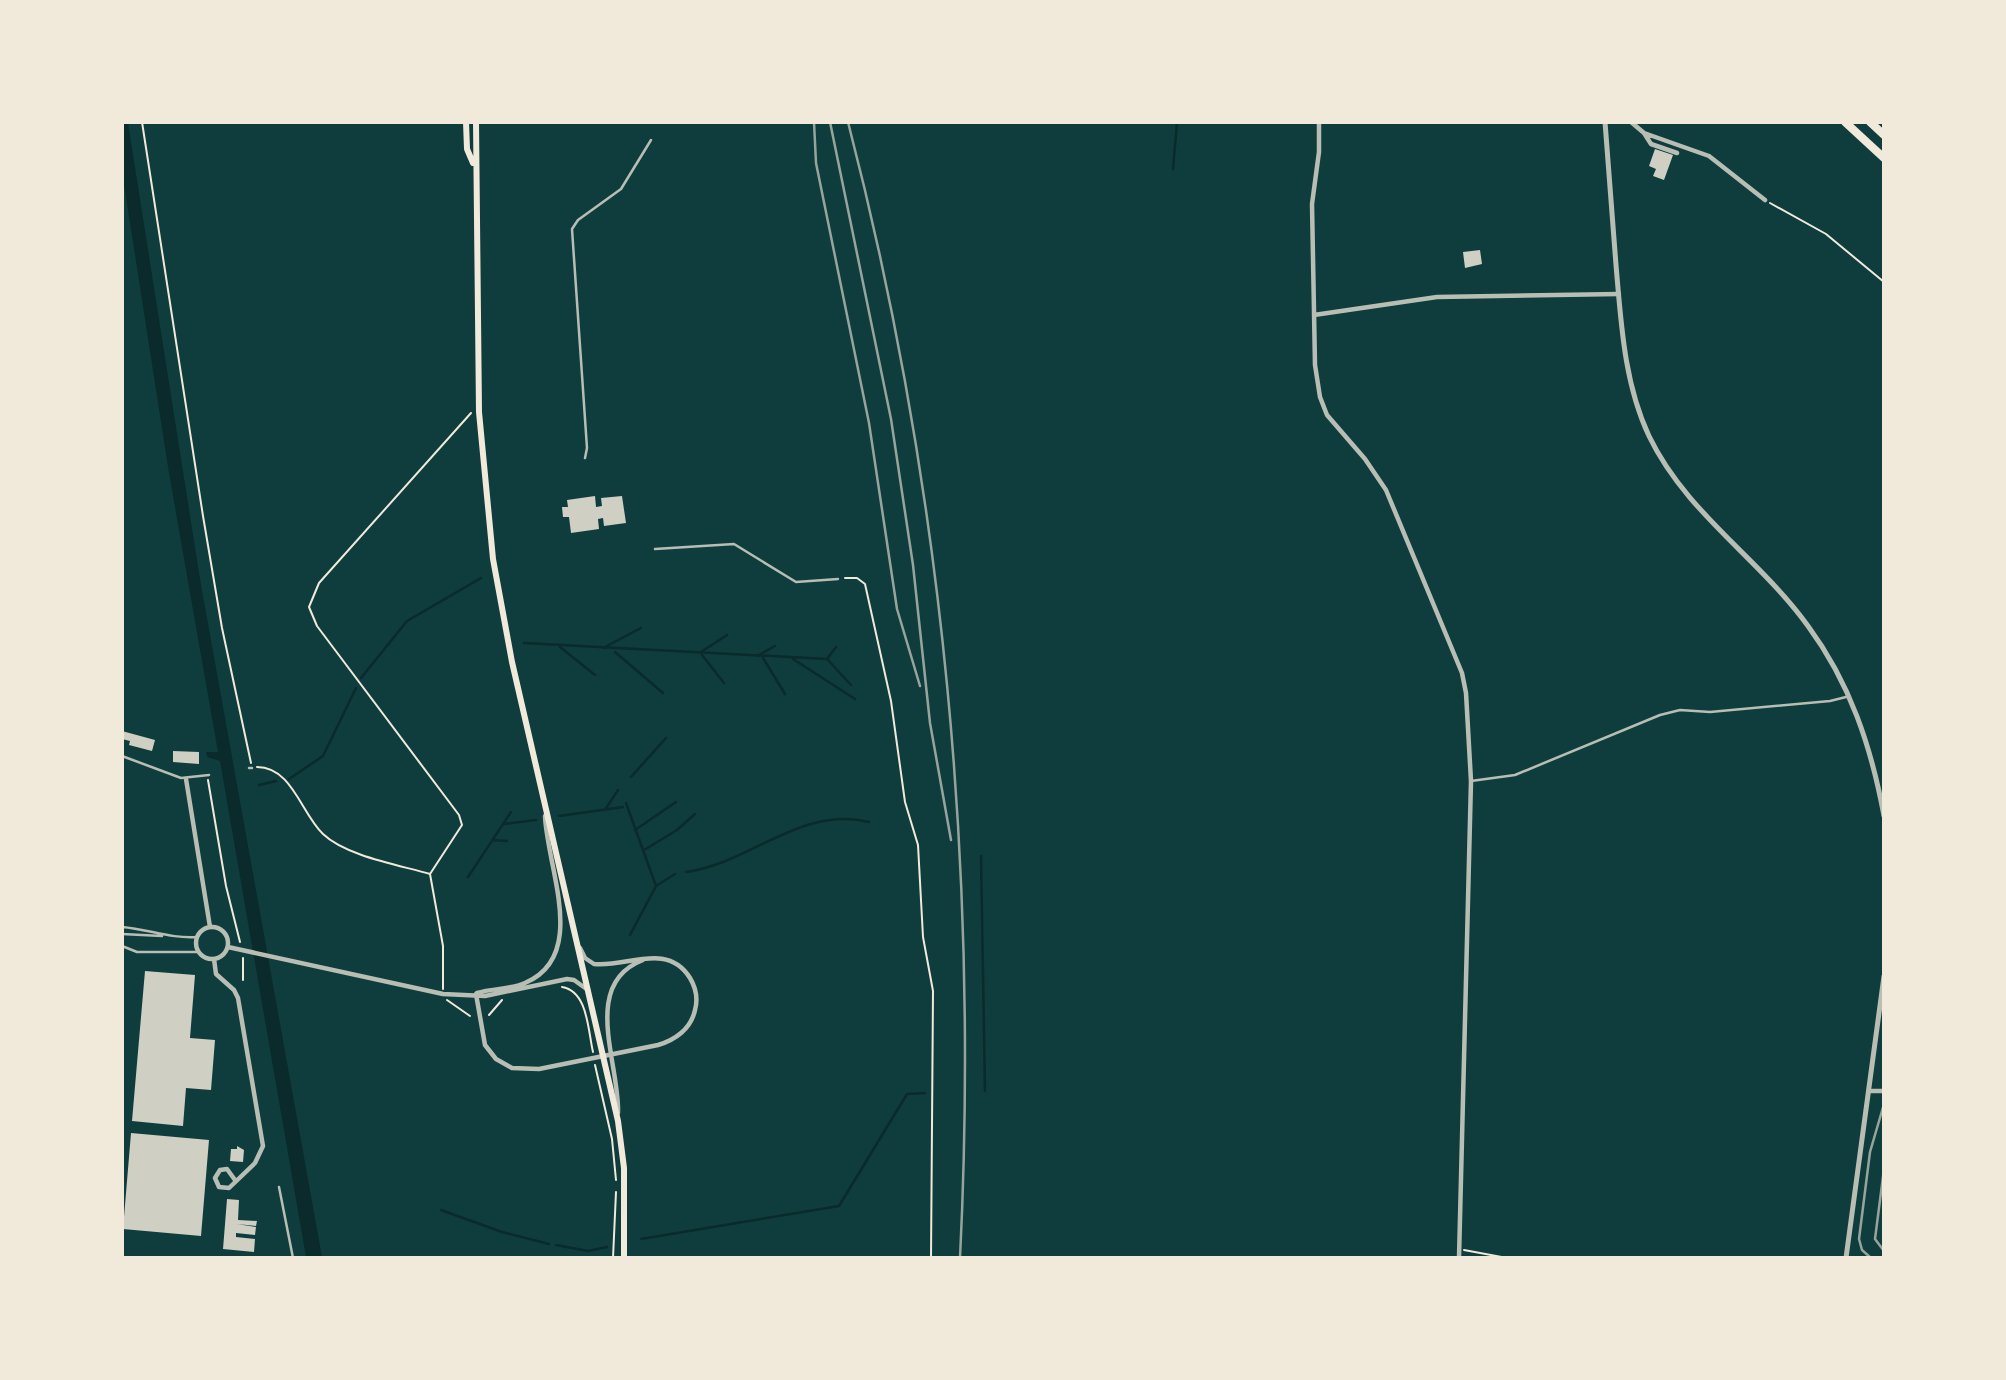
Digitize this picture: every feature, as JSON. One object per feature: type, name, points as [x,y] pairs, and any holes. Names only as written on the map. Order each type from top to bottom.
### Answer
[{"type":"highway","points":[[1845,122],[1884,158]]},
{"type":"highway","points":[[1870,122],[1884,135]]},
{"type":"main road","points":[[466,122],[467,149],[474,165]]},
{"type":"main road","points":[[475,122],[479,412],[492,559],[618,1121],[624,1168],[624,1258]]},
{"type":"street","points":[[1319,122],[1319,152],[1312,204],[1316,381],[1323,406],[1386,490],[1461,673],[1466,693],[1471,781],[1459,1258]]},
{"type":"street","points":[[1605,122],[1624,348],[1633,391],[1657,451],[1694,504],[1807,625],[1849,695],[1872,759],[1884,816]]},
{"type":"street","points":[[1631,122],[1644,133],[1651,144],[1677,153]]},
{"type":"street","points":[[1644,133],[1709,156],[1765,200]]},
{"type":"street","points":[[1314,315],[1437,297],[1619,294]]},
{"type":"street","points":[[186,779],[210,927]]},
{"type":"street","points":[[476,994],[525,983],[550,965],[559,948],[561,918],[546,841],[545,801]]},
{"type":"street","points":[[210,927],[219,928],[226,934],[228,947],[225,954],[214,959],[199,953],[197,937],[210,927]]},
{"type":"street","points":[[476,994],[483,1039],[496,1059],[524,1070],[566,1065],[665,1043],[688,1026],[696,1008],[695,990],[684,970],[667,960],[647,958],[594,964],[585,958],[578,944]]},
{"type":"street","points":[[228,947],[239,946],[288,961],[443,994],[508,992],[568,979],[589,990]]},
{"type":"street","points":[[618,1121],[619,1097],[606,1016],[609,995],[623,972],[647,958]]},
{"type":"street","points":[[214,959],[216,974],[234,990],[238,998],[263,1146],[255,1163],[234,1180],[232,1186],[222,1189],[215,1178],[217,1172],[223,1169],[233,1173],[234,1180]]},
{"type":"street","points":[[1846,1258],[1884,976]]},
{"type":"street","points":[[1869,1091],[1884,1091]]},
{"type":"lane","points":[[585,458],[587,448],[572,229],[578,220],[621,189],[652,140]]},
{"type":"lane","points":[[655,549],[734,544],[796,582],[838,579]]},
{"type":"lane","points":[[1471,781],[1515,775],[1660,715],[1679,710],[1710,712],[1830,701],[1849,695]]},
{"type":"lane","points":[[122,756],[186,779],[208,775]]},
{"type":"lane","points":[[122,927],[144,929],[168,937]]},
{"type":"lane","points":[[122,934],[197,937]]},
{"type":"lane","points":[[122,946],[137,951],[199,953]]},
{"type":"lane","points":[[279,1187],[293,1258]]},
{"type":"path","points":[[142,122],[205,529],[251,768],[271,769],[282,776],[314,824],[338,845],[430,874]]},
{"type":"path","points":[[1765,200],[1826,234],[1884,282]]},
{"type":"path","points":[[443,994],[443,946],[430,874],[462,825],[459,815],[324,636],[311,616],[309,607],[319,583],[465,416],[479,412]]},
{"type":"path","points":[[838,579],[857,578],[865,584],[891,701],[905,802],[918,845],[923,937],[933,990],[931,1258]]},
{"type":"path","points":[[208,775],[239,946]]},
{"type":"path","points":[[242,957],[243,980]]},
{"type":"path","points":[[551,989],[563,987],[576,992],[585,1017],[612,1139],[616,1183],[613,1258]]},
{"type":"path","points":[[489,1015],[503,999]]},
{"type":"path","points":[[450,1003],[460,1006],[470,1016]]},
{"type":"path","points":[[1460,1250],[1507,1258]]},
{"type":"water","points":[[122,123],[128,123],[200,579],[322,1257],[306,1257],[220,761],[207,757],[206,752],[218,752],[169,473],[123,178]]},
{"type":"building","points":[[1655,149],[1673,155],[1664,180],[1653,176],[1656,169],[1649,166]]},
{"type":"building","points":[[1480,250],[1482,264],[1465,268],[1463,252]]},
{"type":"building","points":[[595,496],[596,507],[602,506],[601,498],[622,496],[626,523],[604,526],[603,518],[598,519],[599,529],[571,533],[569,517],[563,517],[562,507],[568,507],[567,500]]},
{"type":"building","points":[[122,731],[155,740],[152,751],[129,745],[130,741],[122,739]]},
{"type":"building","points":[[173,751],[199,752],[199,764],[173,762]]},
{"type":"building","points":[[145,971],[195,975],[190,1038],[215,1040],[211,1090],[186,1088],[183,1126],[132,1121]]},
{"type":"building","points":[[131,1133],[209,1140],[201,1236],[123,1229]]},
{"type":"building","points":[[237,1146],[244,1150],[243,1162],[230,1161],[231,1149],[237,1149]]},
{"type":"building","points":[[227,1199],[239,1200],[238,1220],[257,1221],[256,1226],[237,1224],[256,1227],[255,1235],[236,1233],[236,1237],[255,1239],[254,1252],[223,1249]]},
{"type":"waterway","points":[[1173,169],[1177,122]]},
{"type":"waterway","points":[[361,678],[407,621],[481,578]]},
{"type":"waterway","points":[[603,648],[641,628]]},
{"type":"waterway","points":[[701,652],[727,635]]},
{"type":"waterway","points":[[524,643],[827,659],[851,685]]},
{"type":"waterway","points":[[757,656],[775,646]]},
{"type":"waterway","points":[[560,647],[595,675]]},
{"type":"waterway","points":[[827,659],[836,647]]},
{"type":"waterway","points":[[615,652],[663,693]]},
{"type":"waterway","points":[[702,655],[724,683]]},
{"type":"waterway","points":[[763,658],[785,694]]},
{"type":"waterway","points":[[793,659],[855,699]]},
{"type":"waterway","points":[[289,779],[323,756],[356,688]]},
{"type":"waterway","points":[[631,777],[666,738]]},
{"type":"waterway","points":[[259,785],[276,781]]},
{"type":"waterway","points":[[605,810],[618,790]]},
{"type":"waterway","points":[[635,830],[676,802]]},
{"type":"waterway","points":[[626,803],[656,886]]},
{"type":"waterway","points":[[559,816],[623,807]]},
{"type":"waterway","points":[[468,877],[511,812]]},
{"type":"waterway","points":[[644,850],[677,830],[695,814]]},
{"type":"waterway","points":[[686,872],[732,858],[798,828],[844,819],[869,822]]},
{"type":"waterway","points":[[504,824],[536,820]]},
{"type":"waterway","points":[[493,840],[507,841]]},
{"type":"waterway","points":[[981,856],[985,1091]]},
{"type":"waterway","points":[[630,935],[656,886],[675,874]]},
{"type":"waterway","points":[[641,1239],[839,1206],[907,1094],[925,1093]]},
{"type":"waterway","points":[[441,1210],[502,1232],[549,1244]]},
{"type":"waterway","points":[[556,1245],[588,1251],[607,1247]]},
{"type":"railway","points":[[814,122],[816,163],[869,423],[897,609],[920,686]]},
{"type":"railway","points":[[830,122],[891,419],[913,565],[930,723],[951,840]]},
{"type":"railway","points":[[848,122],[881,261],[909,402],[931,544],[947,686],[958,829],[964,972],[965,1115],[960,1258]]},
{"type":"railway","points":[[1871,1258],[1862,1250],[1859,1239],[1870,1152],[1884,1104]]},
{"type":"railway","points":[[1884,1169],[1875,1239],[1884,1251]]}]
